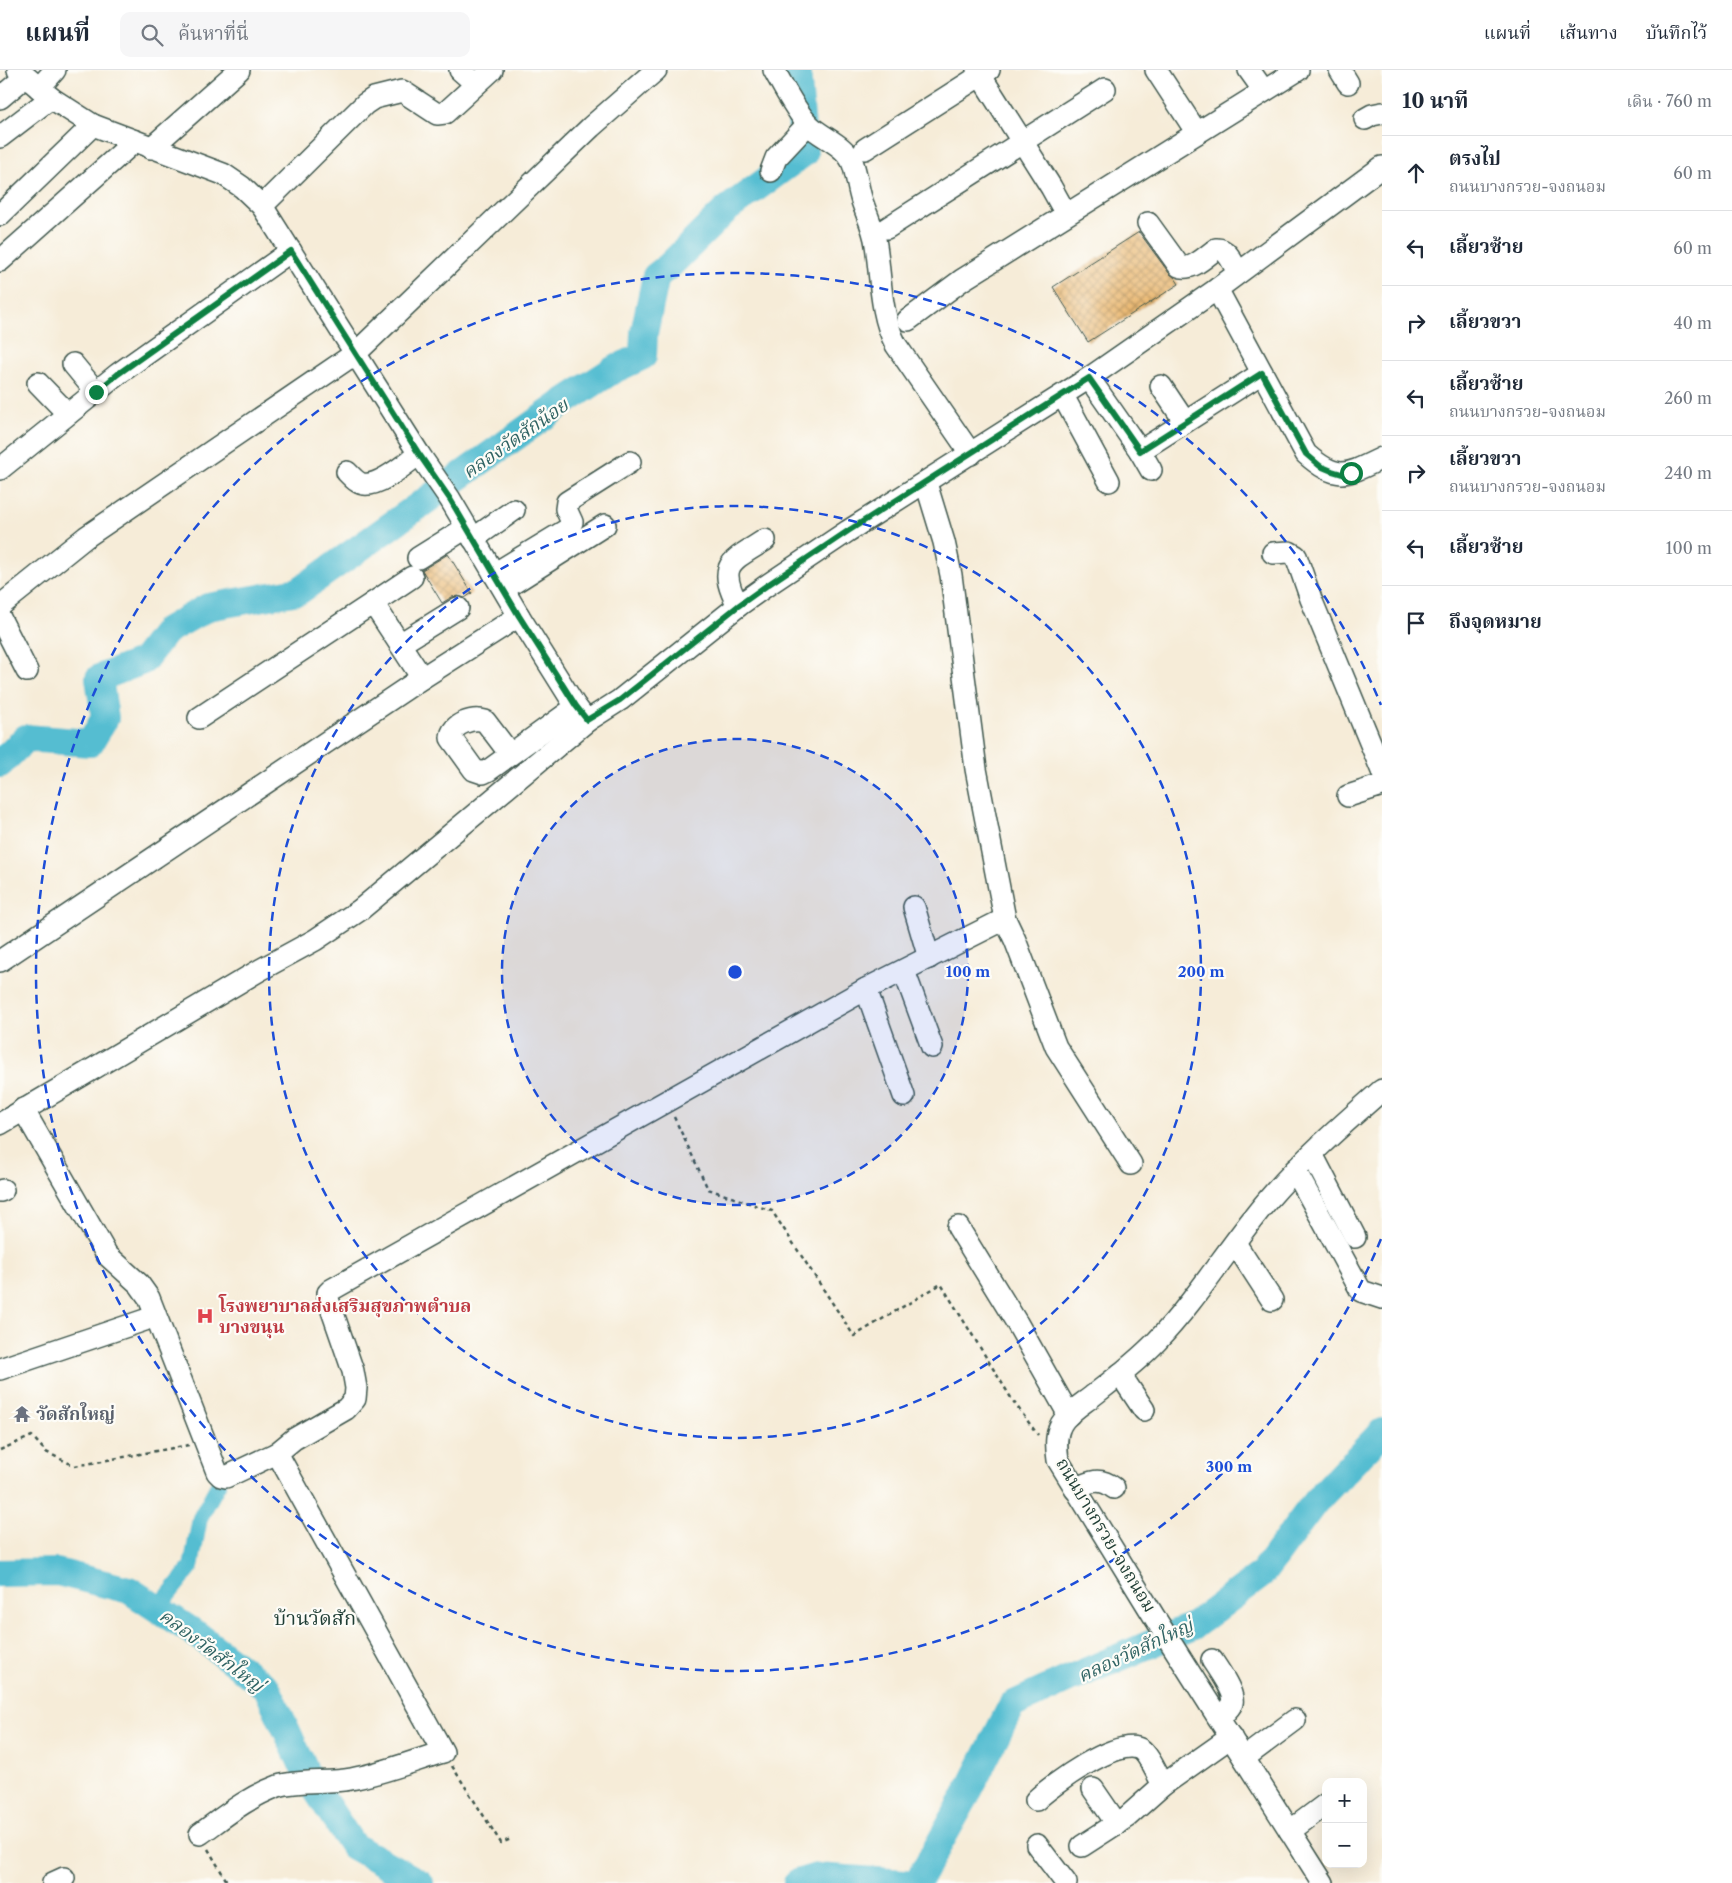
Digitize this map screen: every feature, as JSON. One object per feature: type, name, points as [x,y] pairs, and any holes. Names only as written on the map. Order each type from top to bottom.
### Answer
[{"type":"street","points":[[0,98],[34,83],[55,70]]},
{"type":"street","points":[[0,261],[143,144],[239,70]]},
{"type":"street","points":[[460,70],[476,84]]},
{"type":"street","points":[[262,206],[364,104],[374,98],[402,91],[437,114],[445,113],[492,70]]},
{"type":"street","points":[[0,606],[86,537],[356,353],[591,127],[656,70]]},
{"type":"street","points":[[774,70],[808,124],[832,143],[842,148],[853,163],[862,202],[871,222],[876,242],[882,298],[890,333],[970,454]]},
{"type":"street","points":[[1156,70],[1197,134]]},
{"type":"street","points":[[1249,70],[1264,91]]},
{"type":"street","points":[[908,320],[962,280],[1298,70]]},
{"type":"street","points":[[865,149],[982,72],[1021,142],[1051,187],[1066,214]]},
{"type":"street","points":[[34,83],[93,125],[223,174],[242,187],[262,206],[419,454],[450,499],[519,616],[581,714]]},
{"type":"street","points":[[0,138],[34,83]]},
{"type":"street","points":[[887,228],[1105,89]]},
{"type":"street","points":[[770,171],[783,149],[808,124]]},
{"type":"street","points":[[0,215],[93,125]]},
{"type":"street","points":[[510,754],[581,714],[620,700],[738,606],[848,531],[1063,396],[1217,289],[1382,167]]},
{"type":"street","points":[[1148,223],[1179,266],[1183,268],[1190,267],[1216,249],[1221,249],[1225,251],[1238,273]]},
{"type":"street","points":[[0,469],[118,374],[291,251]]},
{"type":"street","points":[[1217,289],[1306,454],[1320,466],[1342,474],[1351,473],[1382,458]]},
{"type":"street","points":[[73,364],[96,392]]},
{"type":"street","points":[[1140,451],[1262,373]]},
{"type":"street","points":[[1089,378],[1151,470]]},
{"type":"street","points":[[38,383],[68,414]]},
{"type":"street","points":[[1161,386],[1185,422]]},
{"type":"street","points":[[1063,396],[1109,480]]},
{"type":"street","points":[[347,472],[362,484],[379,482],[419,454]]},
{"type":"street","points":[[499,581],[568,529],[572,522],[566,509],[567,502],[630,462]]},
{"type":"street","points":[[926,483],[944,542],[951,576],[972,746],[1005,919],[1015,940],[1056,1047],[1131,1164]]},
{"type":"street","points":[[199,718],[373,603],[415,568],[470,534],[514,510]]},
{"type":"street","points":[[499,581],[605,525]]},
{"type":"street","points":[[738,606],[730,588],[727,572],[729,567],[737,557],[765,540]]},
{"type":"street","points":[[1272,553],[1289,552],[1296,556],[1308,593],[1382,771]]},
{"type":"street","points":[[373,603],[422,678]]},
{"type":"street","points":[[400,644],[458,608]]},
{"type":"street","points":[[0,961],[422,678],[519,616]]},
{"type":"street","points":[[0,618],[27,671]]},
{"type":"street","points":[[0,1124],[251,975],[315,940],[360,910],[581,714]]},
{"type":"street","points":[[1348,796],[1382,785]]},
{"type":"street","points":[[914,907],[928,958]]},
{"type":"street","points":[[23,1109],[107,1254],[139,1284],[149,1298],[217,1472],[221,1476],[226,1476],[277,1453],[294,1439],[346,1409],[355,1399],[356,1388],[353,1371],[328,1299],[328,1294],[331,1290],[866,989],[1005,919]]},
{"type":"street","points":[[904,971],[932,1047]]},
{"type":"street","points":[[866,989],[904,1096]]},
{"type":"street","name":"ถนนบางกรวย-จงถนอม","points":[[1323,1883],[1155,1618],[1058,1460],[1056,1444],[1061,1424],[1069,1415],[1156,1342],[1169,1328],[1266,1203],[1295,1170],[1381,1093]]},
{"type":"street","points":[[1312,1154],[1355,1237]]},
{"type":"street","points":[[1295,1170],[1361,1291],[1382,1298]]},
{"type":"street","points":[[958,1227],[1017,1323],[1069,1415]]},
{"type":"street","points":[[1235,1244],[1272,1300]]},
{"type":"street","points":[[0,1369],[145,1320]]},
{"type":"street","points":[[1120,1374],[1144,1410]]},
{"type":"street","points":[[200,1834],[238,1806],[258,1794],[280,1785],[349,1780],[443,1752],[277,1453]]},
{"type":"street","points":[[1076,1488],[1094,1480],[1114,1488]]},
{"type":"street","points":[[1212,1660],[1229,1688],[1232,1698],[1230,1706],[1219,1718]]},
{"type":"street","points":[[1244,1758],[1295,1720]]},
{"type":"street","points":[[1082,1846],[1117,1824],[1163,1785],[1231,1737]]},
{"type":"street","points":[[1036,1800],[1080,1766],[1113,1752],[1133,1747],[1144,1752],[1163,1785]]},
{"type":"street","points":[[1093,1789],[1117,1824]]},
{"type":"street","points":[[1290,1830],[1322,1807]]},
{"type":"street","points":[[1037,1845],[1066,1883]]},
{"type":"path","points":[[666,1101],[708,1189],[772,1211],[854,1336],[941,1284],[1013,1401],[1041,1438]]},
{"type":"path","points":[[0,1450],[32,1436],[46,1452],[75,1466],[193,1445],[204,1440]]},
{"type":"path","points":[[443,1752],[501,1843],[511,1839]]},
{"type":"path","points":[[200,1834],[228,1883]]},
{"type":"building","points":[[1139,232],[1179,284],[1088,342],[1053,287]]},
{"type":"building","points":[[448,554],[472,593],[465,598],[452,597],[442,603],[422,570]]},
{"type":"waterway","name":"คลองวัดสักน้อย","points":[[0,764],[26,738],[90,743],[105,718],[99,678],[143,661],[166,631],[208,607],[299,591],[567,400],[613,370],[643,356],[644,333],[656,276],[669,266],[726,210],[804,153],[797,70]]},
{"type":"waterway","name":"คลองวัดสักใหญ่","points":[[917,1883],[966,1796],[1012,1705],[1193,1626],[1261,1575],[1315,1502],[1382,1432]]},
{"type":"waterway","points":[[158,1608],[191,1567],[200,1518],[219,1483]]},
{"type":"waterway","name":"คลองวัดสักใหญ่","points":[[0,1573],[57,1572],[129,1590],[199,1636],[267,1688],[308,1777],[353,1846],[420,1883]]},
{"type":"waterway","name":"คลองวัดสักใหญ่","points":[[797,1883],[817,1877],[905,1883]]},
{"type":"place","name":"โรงพยาบาลส่งเสริมสุขภาพตำบล บางขนุน","points":[[205,1316]]},
{"type":"place","name":"วัดสักใหญ่","points":[[22,1414]]},
{"type":"district","name":"บ้านวัดสัก","points":[[315,1618]]},
{"type":"route","points":[[96,392],[118,374],[291,251],[419,454],[450,499],[519,616],[576,706],[587,720],[620,700],[766,586],[848,531],[1089,378],[1140,451],[1262,373],[1306,454],[1320,466],[1342,474],[1351,473]]}]
